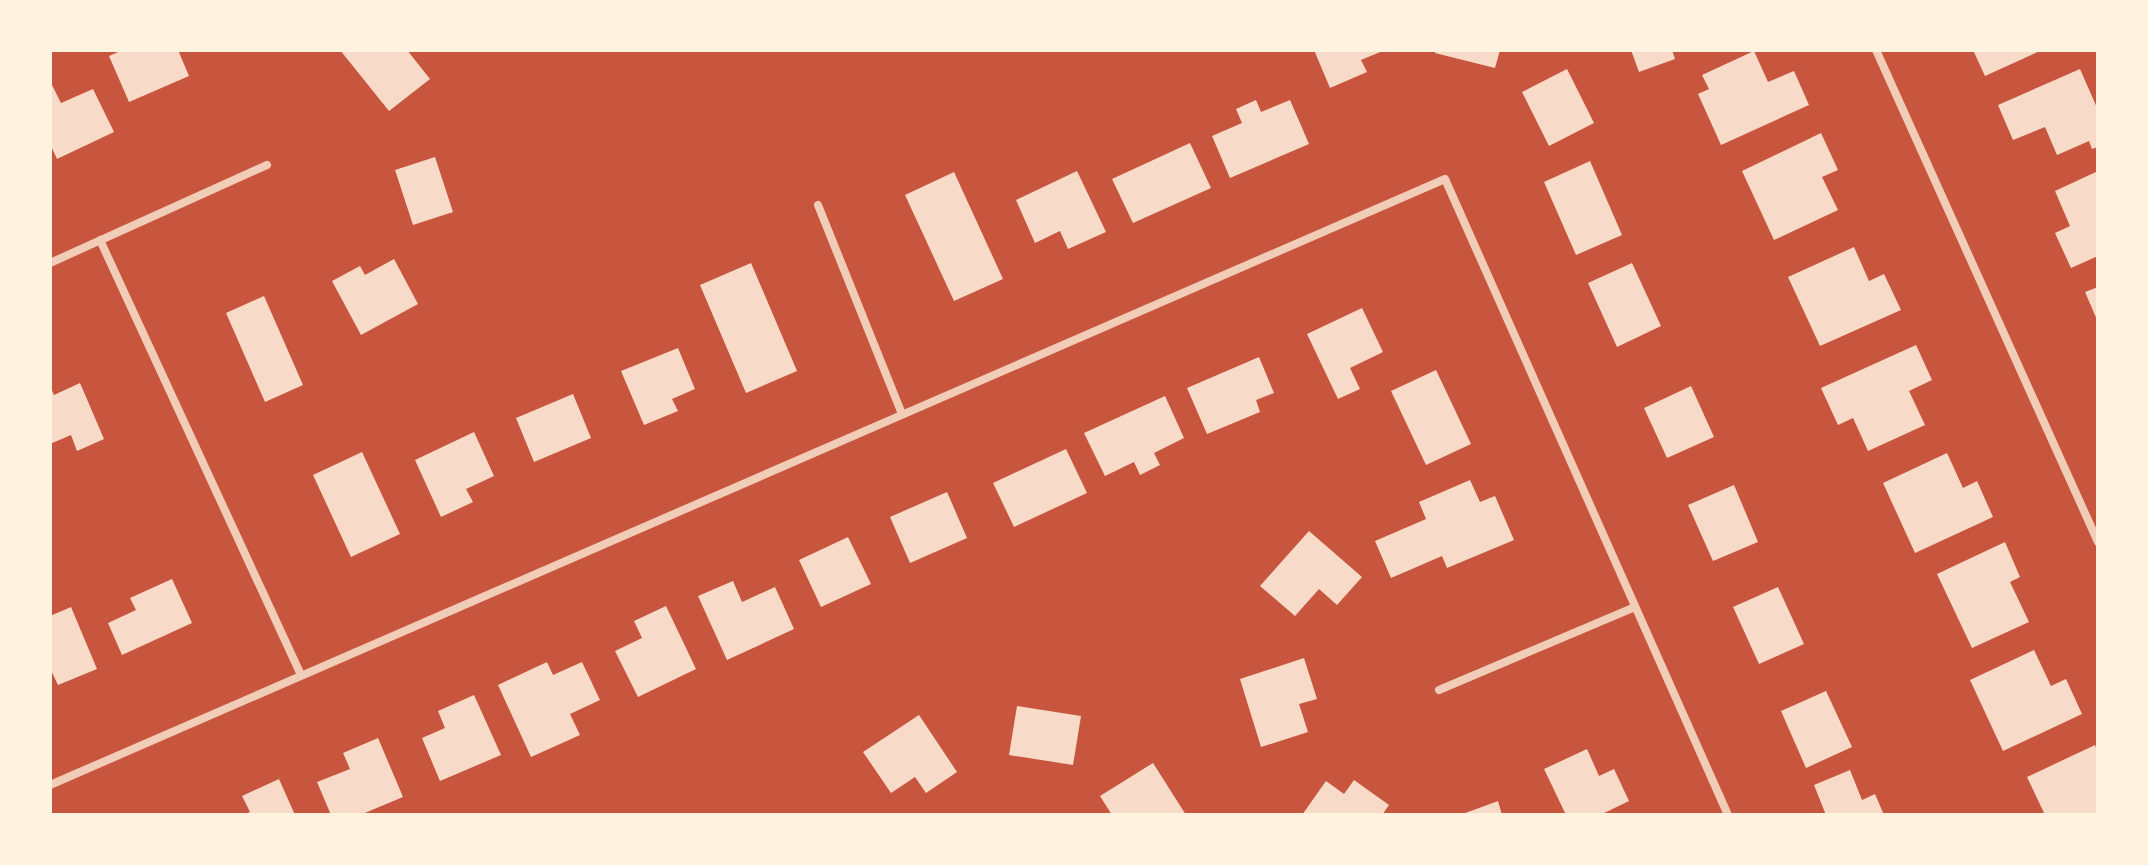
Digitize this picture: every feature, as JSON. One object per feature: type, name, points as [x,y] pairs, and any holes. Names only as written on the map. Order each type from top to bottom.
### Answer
[{"type":"street","points":[[1876,50],[2098,542]]},
{"type":"street","points":[[50,263],[267,165]]},
{"type":"street","points":[[50,785],[1445,179],[1728,815]]},
{"type":"street","points":[[818,205],[902,414]]},
{"type":"street","points":[[100,240],[301,675]]},
{"type":"street","points":[[1439,690],[1635,607]]},
{"type":"building","points":[[123,50],[178,50],[189,76],[129,102],[109,56]]},
{"type":"building","points":[[340,50],[407,50],[430,79],[389,111]]},
{"type":"building","points":[[1314,50],[1385,50],[1361,60],[1367,72],[1330,88]]},
{"type":"building","points":[[1435,50],[1500,50],[1495,68],[1435,53]]},
{"type":"building","points":[[1631,50],[1672,50],[1675,59],[1639,72]]},
{"type":"building","points":[[1973,50],[2042,50],[1985,76]]},
{"type":"building","points":[[1754,51],[1768,82],[1794,71],[1809,105],[1721,145],[1698,94],[1709,89],[1702,75]]},
{"type":"building","points":[[1567,69],[1594,123],[1549,146],[1522,92]]},
{"type":"building","points":[[2080,69],[2098,110],[2098,147],[2092,149],[2089,141],[2057,155],[2045,127],[2013,140],[1998,105]]},
{"type":"building","points":[[50,81],[61,103],[93,89],[114,132],[57,159],[50,144]]},
{"type":"building","points":[[1256,100],[1261,112],[1290,100],[1309,144],[1230,178],[1212,136],[1242,123],[1236,109]]},
{"type":"building","points":[[1821,133],[1838,170],[1822,177],[1838,210],[1774,240],[1742,171]]},
{"type":"building","points":[[1190,143],[1211,188],[1133,223],[1112,179]]},
{"type":"building","points":[[435,157],[453,212],[413,225],[395,170]]},
{"type":"building","points":[[1590,161],[1622,235],[1576,255],[1544,182]]},
{"type":"building","points":[[1077,171],[1106,232],[1068,249],[1060,231],[1035,243],[1016,200]]},
{"type":"building","points":[[2098,171],[2098,256],[2071,268],[2055,233],[2070,226],[2055,191]]},
{"type":"building","points":[[954,172],[1003,279],[954,301],[905,195]]},
{"type":"building","points":[[1854,247],[1869,281],[1884,274],[1901,310],[1820,346],[1788,277]]},
{"type":"building","points":[[394,259],[418,304],[361,335],[332,281],[360,266],[365,275]]},
{"type":"building","points":[[751,263],[797,371],[746,393],[700,285]]},
{"type":"building","points":[[1632,263],[1661,326],[1617,347],[1588,283]]},
{"type":"building","points":[[2098,287],[2098,322],[2085,292]]},
{"type":"building","points":[[264,296],[303,385],[265,402],[226,313]]},
{"type":"building","points":[[1362,308],[1383,352],[1350,368],[1360,389],[1338,399],[1307,334]]},
{"type":"building","points":[[1916,345],[1932,380],[1909,391],[1925,425],[1868,451],[1853,418],[1838,425],[1821,388]]},
{"type":"building","points":[[678,348],[695,389],[672,399],[678,411],[644,425],[621,371]]},
{"type":"building","points":[[1259,357],[1274,393],[1256,400],[1260,412],[1207,434],[1187,388]]},
{"type":"building","points":[[1436,370],[1471,444],[1426,465],[1391,391]]},
{"type":"building","points":[[80,383],[104,439],[77,451],[71,435],[50,444],[50,386],[54,395]]},
{"type":"building","points":[[1691,386],[1714,437],[1667,458],[1644,408]]},
{"type":"building","points":[[573,394],[591,438],[534,462],[516,418]]},
{"type":"building","points":[[1165,396],[1184,438],[1154,453],[1160,465],[1140,475],[1134,462],[1105,476],[1084,433]]},
{"type":"building","points":[[474,432],[494,476],[466,489],[473,502],[441,517],[415,460]]},
{"type":"building","points":[[1066,449],[1087,493],[1014,527],[993,483]]},
{"type":"building","points":[[362,452],[400,534],[351,557],[313,475]]},
{"type":"building","points":[[1947,453],[1963,488],[1977,481],[1993,517],[1915,553],[1883,483]]},
{"type":"building","points":[[1470,480],[1480,502],[1495,496],[1514,540],[1447,568],[1442,556],[1391,578],[1375,541],[1426,519],[1419,502]]},
{"type":"building","points":[[1734,485],[1758,542],[1713,561],[1688,505]]},
{"type":"building","points":[[947,492],[967,538],[910,563],[890,517]]},
{"type":"building","points":[[1309,531],[1362,577],[1337,605],[1319,589],[1295,616],[1260,586]]},
{"type":"building","points":[[848,537],[871,584],[821,607],[799,560]]},
{"type":"building","points":[[2005,542],[2020,577],[2010,582],[2029,622],[1972,648],[1937,574]]},
{"type":"building","points":[[172,579],[192,623],[122,655],[108,623],[136,610],[130,598]]},
{"type":"building","points":[[733,581],[742,602],[775,587],[794,629],[727,660],[698,596]]},
{"type":"building","points":[[1778,587],[1804,644],[1759,664],[1733,607]]},
{"type":"building","points":[[666,606],[696,669],[638,697],[615,651],[642,638],[634,621]]},
{"type":"building","points":[[71,607],[97,669],[58,685],[50,668],[50,616]]},
{"type":"building","points":[[2034,650],[2051,686],[2066,679],[2082,714],[2003,751],[1970,680]]},
{"type":"building","points":[[1304,658],[1317,699],[1299,704],[1308,732],[1261,747],[1240,679]]},
{"type":"building","points":[[547,662],[553,675],[582,662],[600,700],[570,714],[580,735],[531,757],[498,685]]},
{"type":"building","points":[[1826,691],[1852,747],[1806,768],[1781,711]]},
{"type":"building","points":[[474,695],[501,755],[440,781],[422,738],[445,728],[438,711]]},
{"type":"building","points":[[1017,706],[1081,716],[1073,765],[1009,755]]},
{"type":"building","points":[[919,715],[957,772],[926,793],[915,777],[891,793],[863,752]]},
{"type":"building","points":[[378,738],[403,797],[360,815],[331,815],[317,782],[350,769],[343,753]]},
{"type":"building","points":[[2095,745],[2098,753],[2098,815],[2045,815],[2027,777]]},
{"type":"building","points":[[1587,749],[1599,776],[1614,769],[1629,801],[1600,815],[1566,815],[1544,769]]},
{"type":"building","points":[[1153,763],[1186,815],[1112,815],[1100,796]]},
{"type":"building","points":[[1850,770],[1862,800],[1875,794],[1884,815],[1826,815],[1814,785]]},
{"type":"building","points":[[279,779],[295,815],[243,815],[250,812],[242,796]]},
{"type":"building","points":[[1354,780],[1389,805],[1382,815],[1302,815],[1326,781],[1344,794]]},
{"type":"building","points":[[1498,801],[1502,815],[1460,815]]}]
